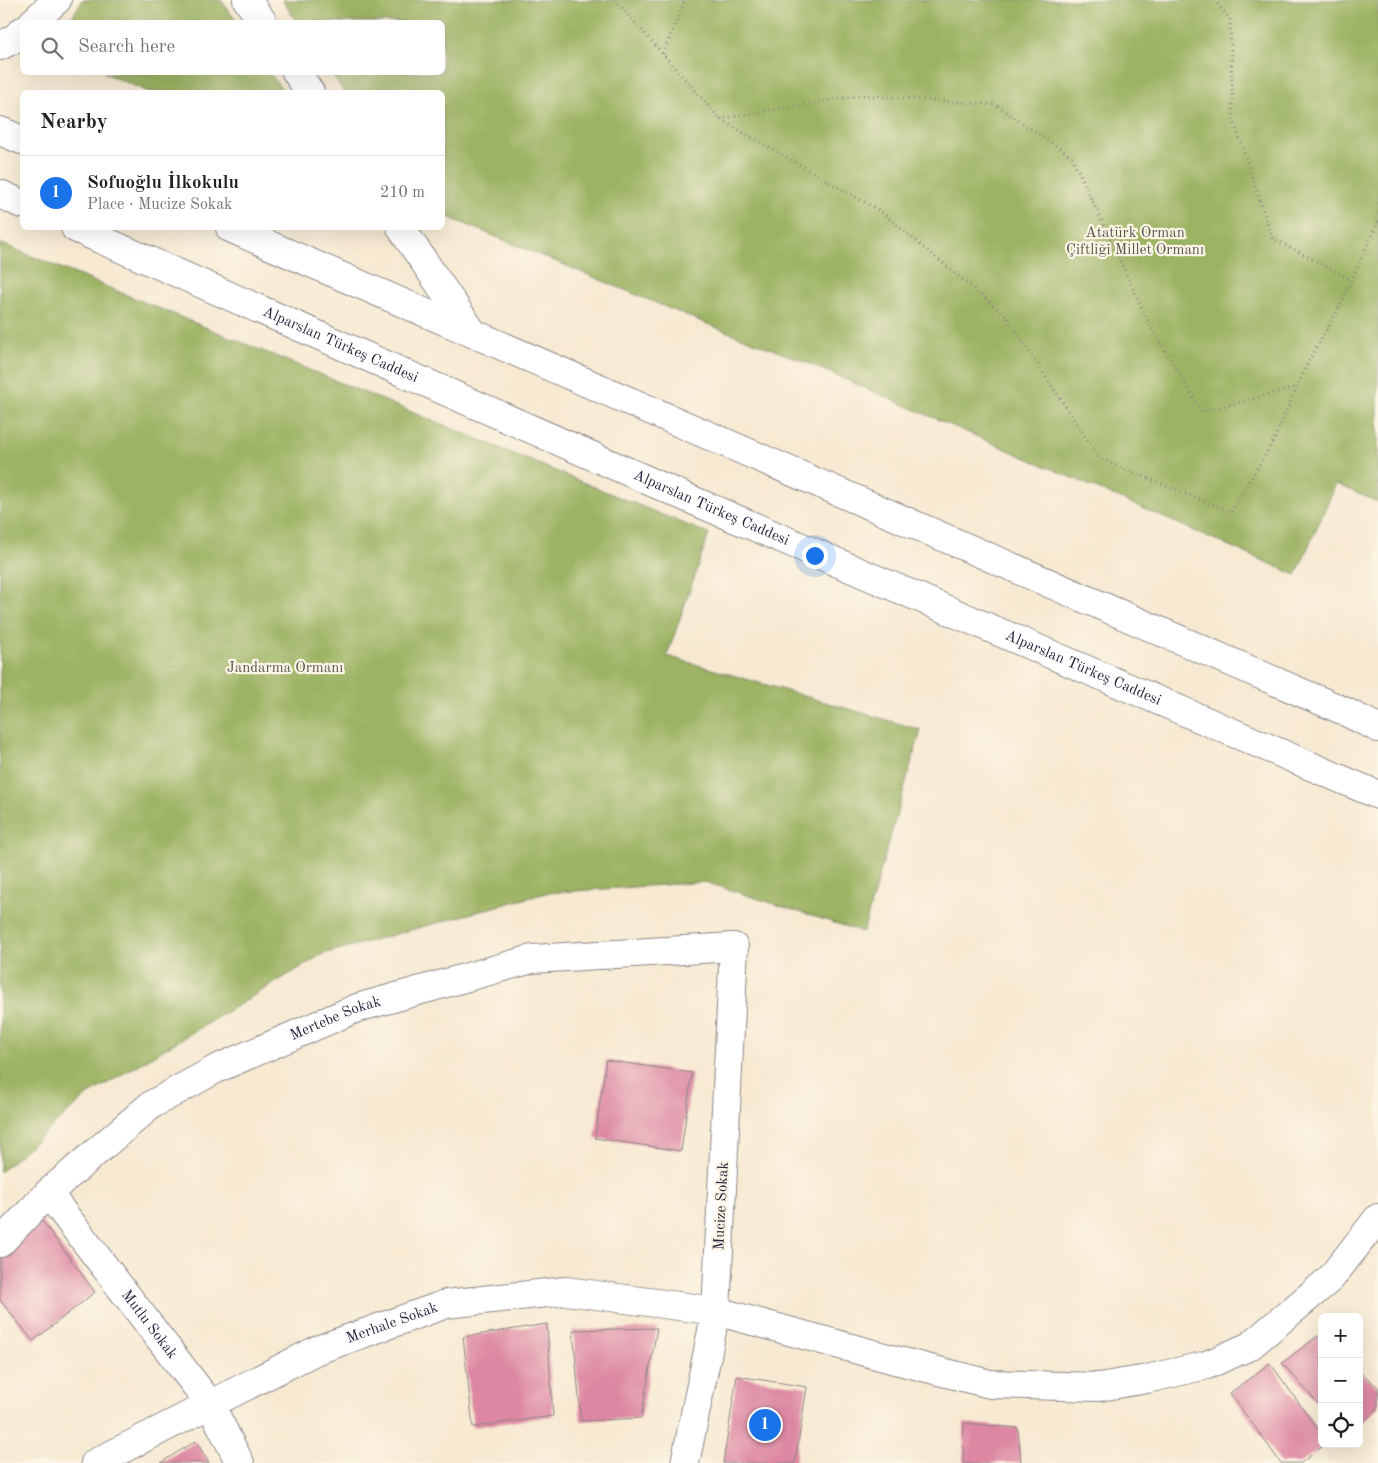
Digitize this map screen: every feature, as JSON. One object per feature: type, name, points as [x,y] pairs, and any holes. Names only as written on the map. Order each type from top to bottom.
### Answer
[{"type":"street","points":[[35,20],[57,0]]},
{"type":"street","points":[[247,0],[261,20]]},
{"type":"street","points":[[0,46],[14,39],[20,33]]},
{"type":"street","points":[[298,75],[309,90]]},
{"type":"street","points":[[0,131],[20,139]]},
{"type":"street","points":[[0,194],[20,203]]},
{"type":"street","points":[[0,209],[20,215]]},
{"type":"street","points":[[235,230],[1290,687],[1378,728]]},
{"type":"street","points":[[402,230],[472,333]]},
{"type":"street","name":"Alparslan Türkeş Caddesi","points":[[85,232],[699,503],[1378,795]]},
{"type":"street","name":"Mertebe Sokak","points":[[0,1243],[48,1193],[150,1105],[216,1069],[357,1008],[532,959],[734,947]]},
{"type":"street","name":"Mucize Sokak","points":[[685,1463],[716,1311],[734,947]]},
{"type":"street","name":"Mutlu Sokak","points":[[48,1193],[210,1404],[240,1463]]},
{"type":"street","name":"Merhale Sokak","points":[[95,1463],[317,1350],[446,1304],[566,1291],[716,1311],[990,1384],[1098,1387],[1147,1379],[1207,1365],[1250,1346],[1330,1280],[1378,1218]]},
{"type":"path","points":[[615,0],[720,119],[880,212],[1005,315],[1100,459],[1231,512],[1273,442],[1308,362],[1339,308],[1378,221]]},
{"type":"path","points":[[663,54],[686,0]]},
{"type":"path","points":[[1214,0],[1230,18],[1233,118],[1272,238],[1352,280]]},
{"type":"path","points":[[720,119],[861,95],[996,105],[1072,157],[1149,323],[1202,412],[1297,387]]},
{"type":"green space","points":[[82,0],[221,0],[236,20],[68,20],[73,16]]},
{"type":"green space","name":"Atatürk Orman Çiftliği Millet Ormanı","points":[[282,0],[1378,0],[1378,502],[1336,484],[1296,575],[803,361],[707,324],[445,216],[445,90],[343,90],[332,75],[445,75],[445,20],[296,20]]},
{"type":"green space","points":[[109,75],[271,75],[283,90],[144,90]]},
{"type":"green space","name":"Jandarma Ormanı","points":[[0,243],[709,534],[667,656],[921,730],[863,932],[705,882],[546,893],[323,954],[88,1095],[0,1172]]},
{"type":"building","points":[[606,1060],[692,1073],[681,1151],[595,1138]]},
{"type":"building","points":[[40,1218],[95,1292],[33,1341],[0,1300],[0,1258]]},
{"type":"building","points":[[547,1324],[553,1416],[473,1427],[463,1337]]},
{"type":"building","points":[[657,1328],[641,1418],[581,1421],[573,1330]]},
{"type":"building","points":[[1318,1336],[1318,1404],[1282,1363]]},
{"type":"building","points":[[1270,1363],[1318,1429],[1318,1448],[1321,1448],[1301,1463],[1281,1463],[1230,1393]]},
{"type":"building","points":[[1363,1374],[1378,1387],[1378,1408],[1363,1422]]},
{"type":"building","points":[[737,1376],[807,1387],[795,1463],[723,1463]]},
{"type":"building","points":[[964,1423],[1018,1428],[1021,1463],[963,1463]]},
{"type":"building","points":[[196,1441],[209,1463],[160,1463]]},
{"type":"place","name":"Sofuoğlu İlkokulu","points":[[765,1425]]}]
